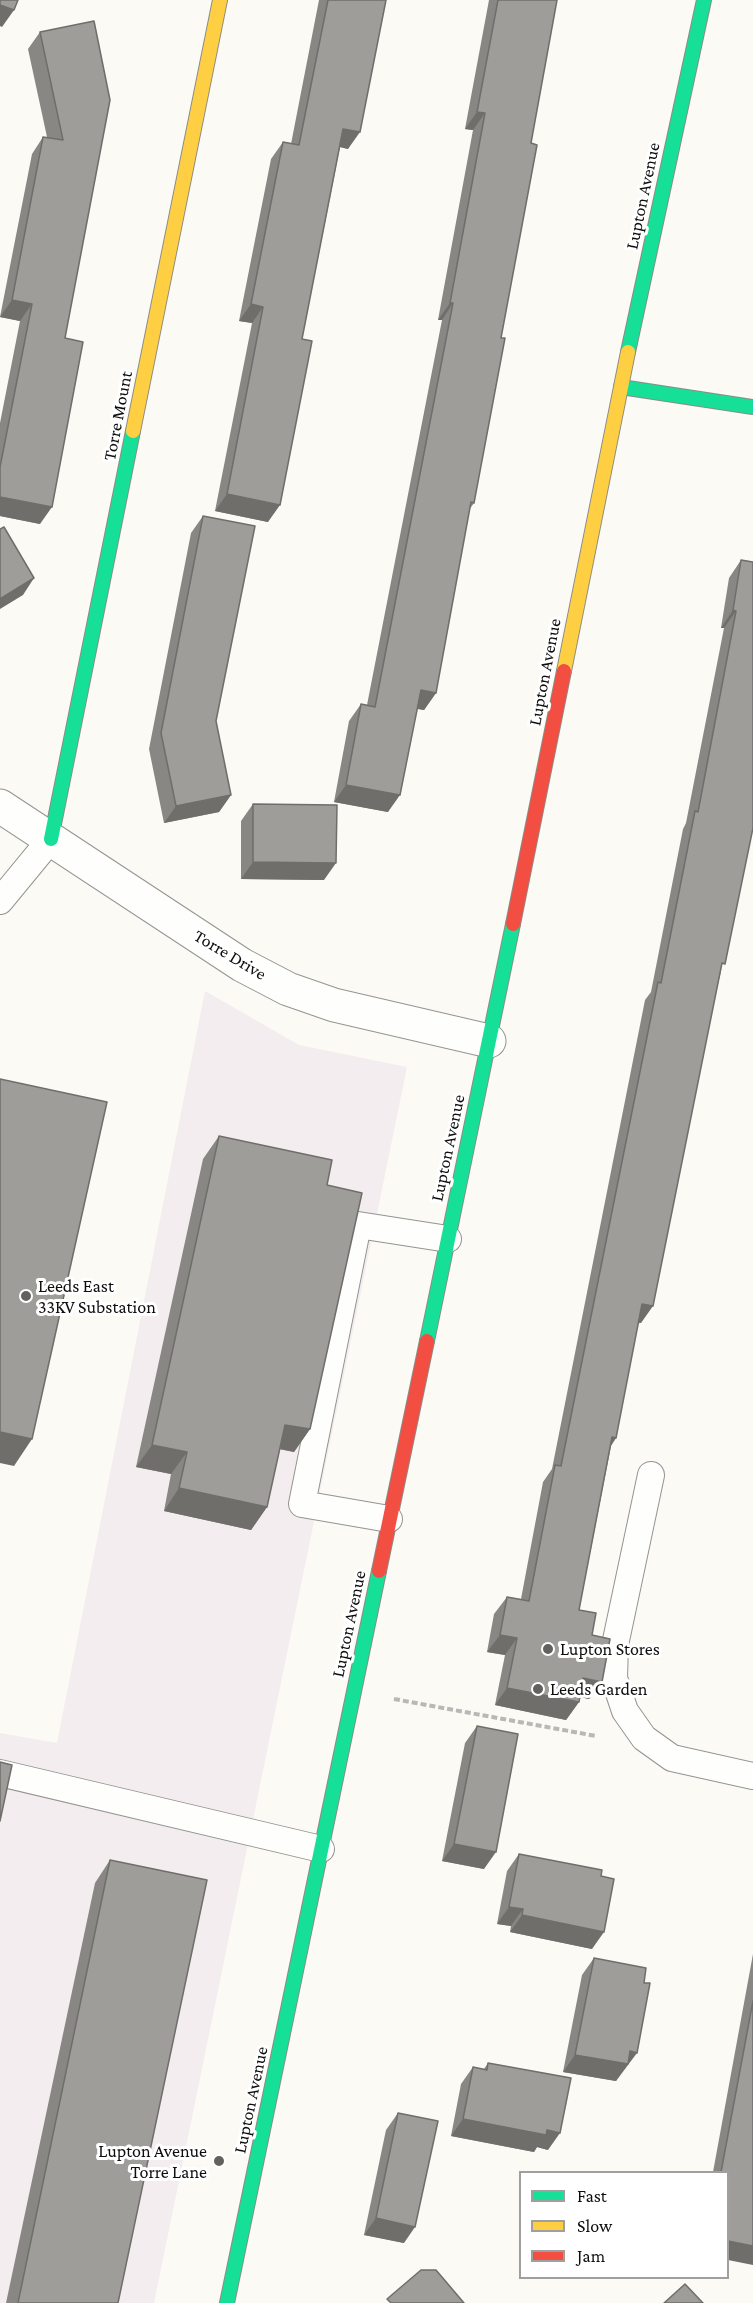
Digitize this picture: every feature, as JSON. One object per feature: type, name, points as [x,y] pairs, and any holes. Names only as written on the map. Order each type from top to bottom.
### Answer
[{"type":"street","name":"Torre Mount","points":[[51,839],[220,0]]},
{"type":"street","name":"Lupton Avenue","points":[[227,2303],[489,1041],[621,387],[704,0]]},
{"type":"street","points":[[621,387],[753,407]]},
{"type":"street","name":"Torre Drive","points":[[0,806],[242,965],[288,989],[333,1005],[489,1041]]},
{"type":"lane","points":[[0,901],[51,839]]},
{"type":"lane","points":[[390,1519],[302,1504],[358,1225],[448,1239]]},
{"type":"lane","points":[[651,1475],[615,1645],[614,1678],[625,1711],[644,1738],[672,1758],[753,1776]]},
{"type":"lane","points":[[0,1773],[321,1849]]},
{"type":"path","points":[[411,1702],[594,1736],[644,1738]]},
{"type":"shaded area","points":[[205,991],[299,1045],[407,1067],[154,2303],[0,2303],[0,1733],[57,1743]]},
{"type":"building","points":[[0,0],[18,0],[14,10],[0,5]]},
{"type":"building","points":[[328,0],[386,0],[360,132],[343,129],[302,339],[312,341],[280,505],[227,494],[263,307],[251,304],[283,142],[299,145]]},
{"type":"building","points":[[498,0],[557,0],[531,143],[537,145],[501,338],[505,338],[474,503],[471,502],[436,693],[421,690],[400,795],[346,785],[361,704],[375,707],[453,303],[450,303],[485,113],[477,112]]},
{"type":"building","points":[[94,21],[110,100],[65,338],[83,342],[52,507],[0,497],[0,467],[32,304],[12,300],[43,137],[63,140],[40,32]]},
{"type":"building","points":[[203,516],[255,526],[216,721],[231,795],[176,806],[161,733]]},
{"type":"building","points":[[4,527],[34,578],[0,599],[0,529]]},
{"type":"building","points":[[741,560],[753,562],[753,828],[725,964],[722,963],[653,1306],[642,1304],[616,1438],[612,1437],[579,1610],[596,1613],[592,1635],[610,1639],[602,1682],[583,1678],[579,1702],[507,1688],[517,1638],[500,1635],[507,1597],[529,1601],[555,1465],[561,1466],[658,982],[661,983],[695,811],[698,812],[736,611],[733,610]]},
{"type":"building","points":[[253,804],[337,805],[336,863],[253,862]]},
{"type":"building","name":"Leeds East 33KV Substation","points":[[0,1079],[107,1102],[32,1439],[0,1432]]},
{"type":"building","points":[[219,1136],[332,1160],[327,1185],[362,1193],[310,1429],[285,1425],[267,1507],[179,1488],[187,1452],[152,1445]]},
{"type":"building","points":[[477,1726],[518,1734],[496,1852],[454,1844]]},
{"type":"building","points":[[0,1762],[12,1765],[0,1821]]},
{"type":"building","points":[[519,1854],[602,1870],[601,1876],[614,1879],[604,1932],[522,1915],[523,1909],[509,1907]]},
{"type":"building","points":[[110,1860],[207,1880],[118,2303],[18,2303]]},
{"type":"building","points":[[594,1958],[646,1968],[644,1983],[650,1983],[637,2053],[630,2051],[628,2064],[575,2055]]},
{"type":"building","points":[[753,2001],[753,2246],[729,2241],[729,2171],[721,2171]]},
{"type":"building","points":[[488,2063],[571,2078],[560,2133],[547,2130],[546,2135],[463,2119],[473,2067],[487,2070]]},
{"type":"building","points":[[398,2113],[438,2121],[415,2227],[376,2218]]},
{"type":"building","points":[[421,2270],[436,2270],[464,2303],[391,2303],[387,2299]]},
{"type":"building","points":[[685,2284],[703,2303],[664,2303]]},
{"type":"traffic: fast","points":[[628,352],[704,0]]},
{"type":"traffic: fast","points":[[621,387],[753,407]]},
{"type":"traffic: fast","points":[[51,839],[133,431]]},
{"type":"traffic: fast","points":[[427,1341],[513,924]]},
{"type":"traffic: fast","points":[[227,2303],[379,1571]]},
{"type":"traffic: slow","points":[[133,431],[220,0]]},
{"type":"traffic: slow","points":[[564,671],[628,352]]},
{"type":"traffic: jam","points":[[513,924],[564,671]]},
{"type":"traffic: jam","points":[[379,1571],[427,1341]]},
{"type":"place","name":"Leeds East 33KV Substation","points":[[26,1296]]},
{"type":"place","name":"Lupton Stores","points":[[548,1649]]},
{"type":"place","name":"Leeds Garden","points":[[538,1689]]},
{"type":"place","name":"Lupton Avenue Torre Lane","points":[[219,2161]]}]
